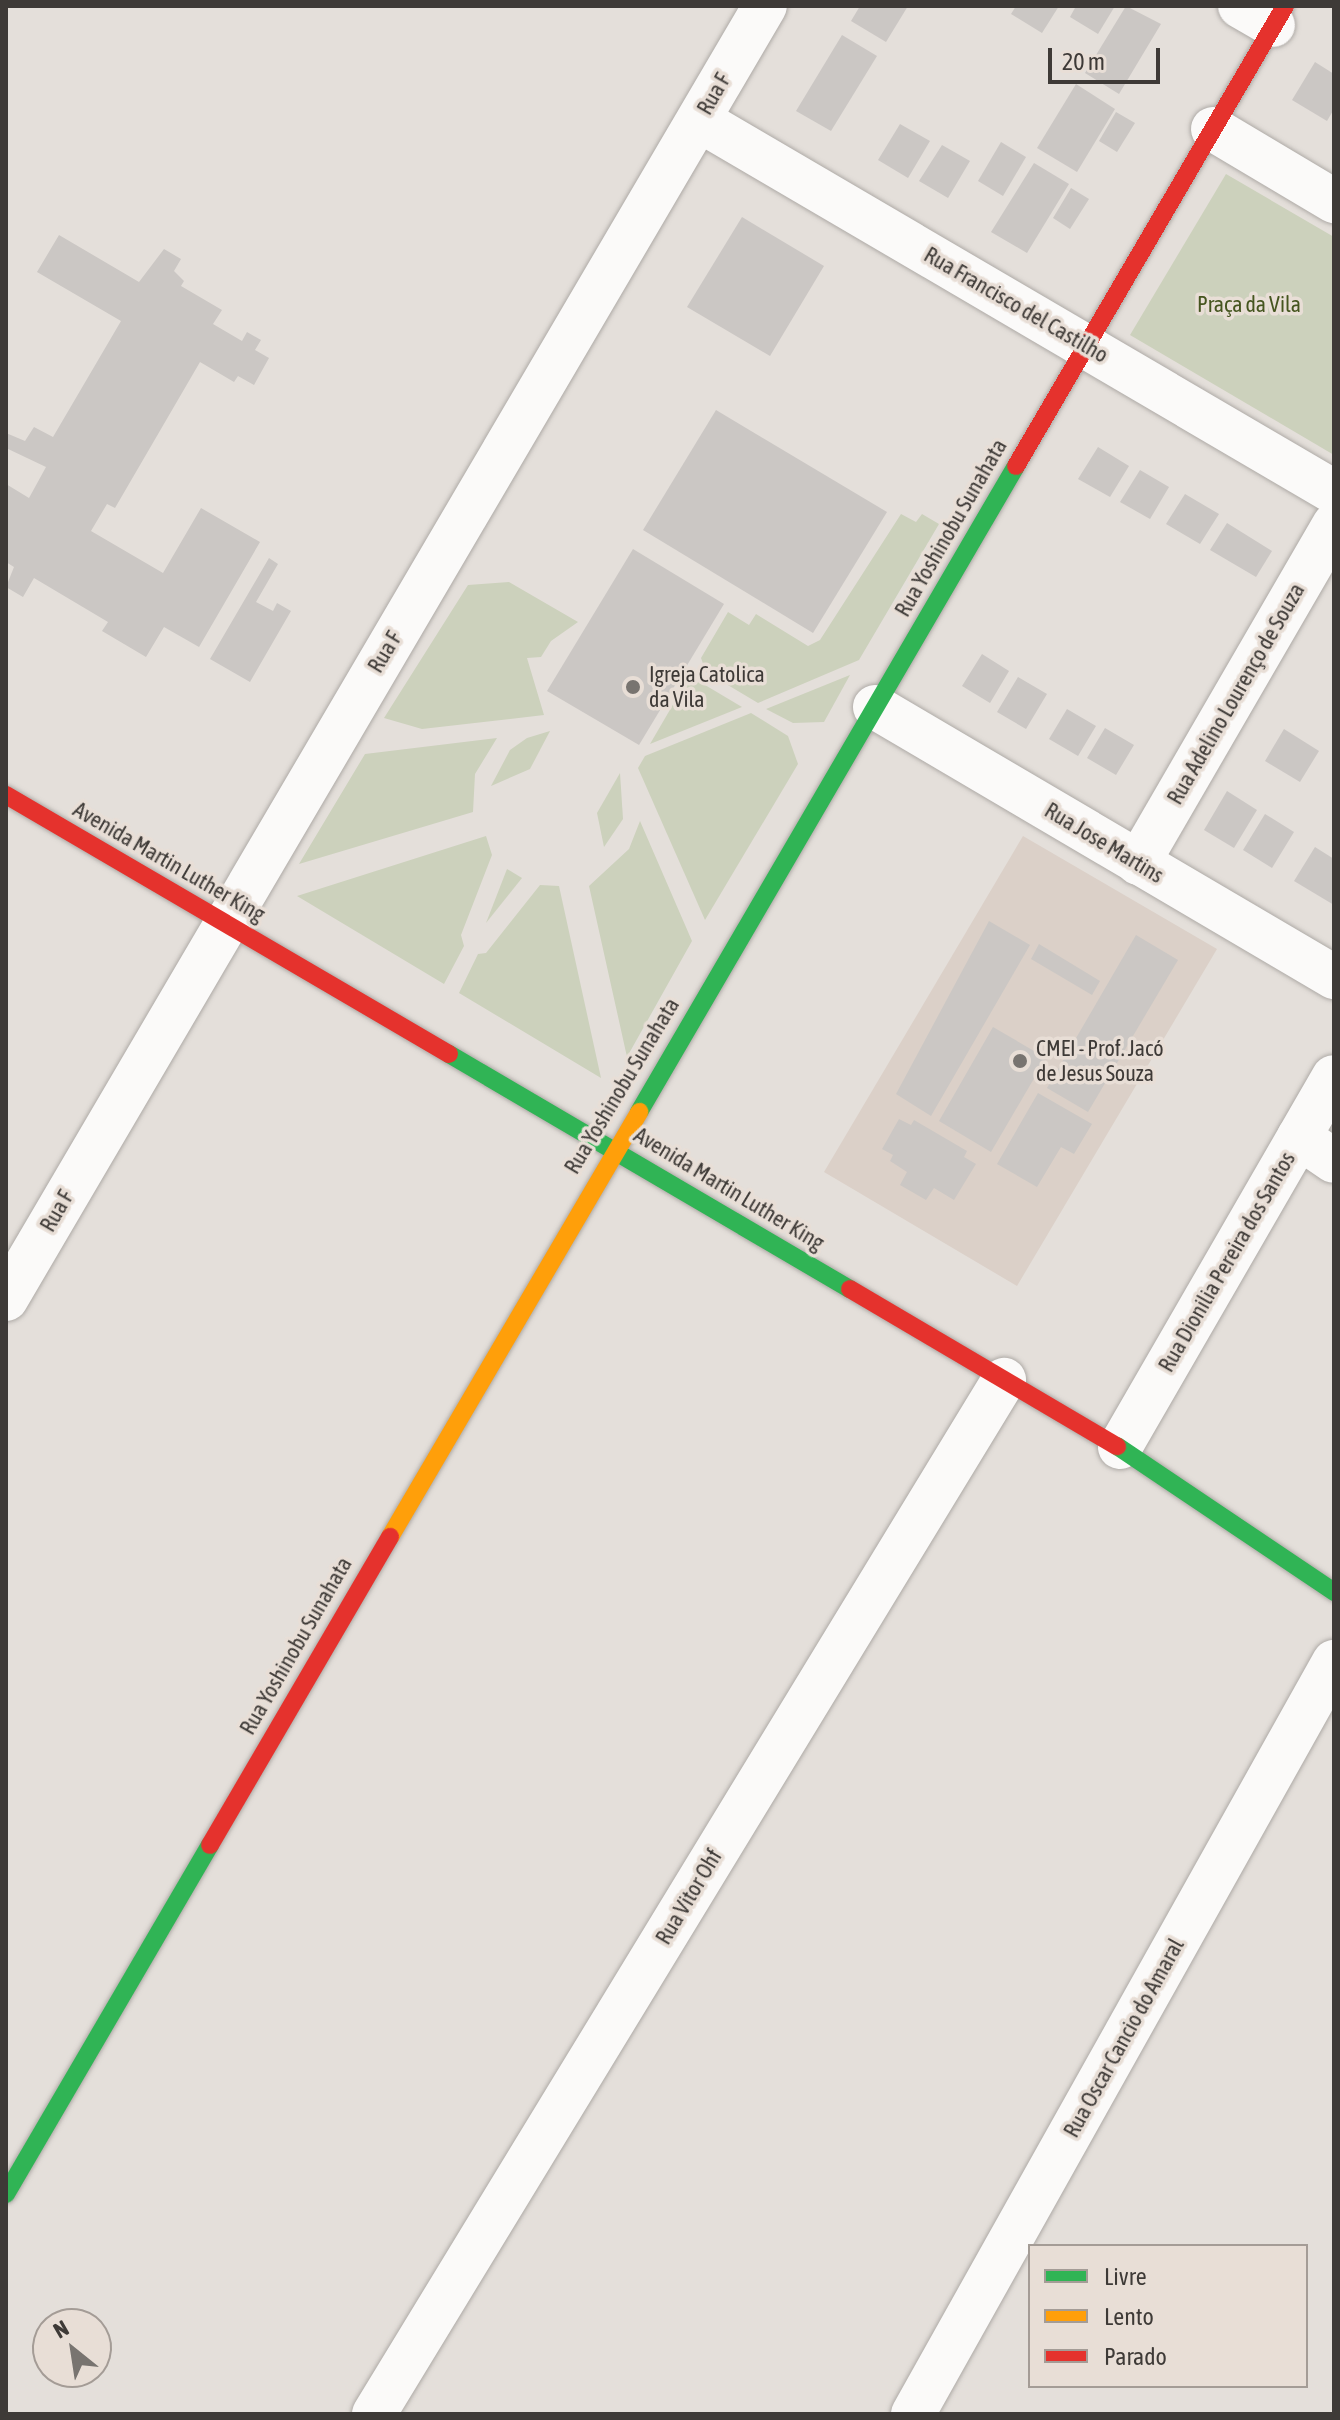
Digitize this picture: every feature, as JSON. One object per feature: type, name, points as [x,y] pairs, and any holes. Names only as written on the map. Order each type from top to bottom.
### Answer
[{"type":"main road","name":"Rua Yoshinobu Sunahata","points":[[6,2194],[613,1149],[1213,129],[1266,12]]},
{"type":"main road","name":"Avenida Martin Luther King","points":[[6,795],[1120,1447],[1334,1592]]},
{"type":"street","name":"Rua F","points":[[6,1299],[765,6]]},
{"type":"street","name":"Rua Francisco del Castilho","points":[[699,120],[1334,492]]},
{"type":"street","points":[[1213,129],[1334,201]]},
{"type":"street","name":"Rua Adelino Lourenço de Souza","points":[[1138,863],[1334,525]]},
{"type":"street","name":"Rua Jose Martins","points":[[875,707],[1334,977]]},
{"type":"street","name":"Rua Dionilia Pereira dos Santos","points":[[1120,1447],[1316,1149],[1334,1077]]},
{"type":"street","name":"Rua Vitor Ohf","points":[[374,2414],[1004,1380]]},
{"type":"street","name":"Rua Oscar Cancio do Amaral","points":[[913,2414],[1334,1662]]},
{"type":"shaded area","name":"CMEI - Prof. Jacó de Jesus Souza","points":[[1023,836],[1217,949],[1017,1286],[824,1172]]},
{"type":"green space","name":"Praça da Vila","points":[[1226,174],[1334,237],[1334,455],[1130,335]]},
{"type":"green space","points":[[901,514],[916,522],[922,514],[939,524],[859,660],[758,703],[706,672],[701,658],[728,612],[749,625],[756,614],[808,646],[820,640]]},
{"type":"green space","points":[[509,582],[578,622],[551,641],[541,657],[527,658],[544,715],[422,729],[384,718],[468,585]]},
{"type":"green space","points":[[850,675],[824,722],[793,723],[766,709]]},
{"type":"green space","points":[[700,682],[742,707],[650,744],[685,684]]},
{"type":"green space","points":[[751,713],[788,736],[798,764],[705,920],[638,768],[645,756]]},
{"type":"green space","points":[[550,731],[530,769],[491,786],[510,750],[527,738]]},
{"type":"green space","points":[[497,738],[475,774],[473,812],[299,864],[365,754]]},
{"type":"green space","points":[[620,773],[623,819],[604,847],[597,813]]},
{"type":"green space","points":[[640,821],[692,941],[627,1057],[589,886],[629,849]]},
{"type":"green space","points":[[486,836],[492,855],[461,935],[464,946],[444,984],[297,896]]},
{"type":"green space","points":[[507,869],[522,878],[486,923]]},
{"type":"green space","points":[[540,885],[559,886],[601,1078],[459,993],[478,954],[486,953]]},
{"type":"building","points":[[860,6],[908,6],[886,42],[851,21]]},
{"type":"building","points":[[1016,6],[1059,6],[1042,33],[1011,14]]},
{"type":"building","points":[[1076,6],[1115,6],[1098,34],[1070,17]]},
{"type":"building","points":[[1126,6],[1161,24],[1119,94],[1085,73]]},
{"type":"building","points":[[842,35],[877,56],[831,131],[796,111]]},
{"type":"building","points":[[1315,62],[1334,74],[1334,109],[1327,121],[1292,100]]},
{"type":"building","points":[[1076,84],[1115,109],[1077,172],[1037,148]]},
{"type":"building","points":[[1116,112],[1135,123],[1117,152],[1099,141]]},
{"type":"building","points":[[900,124],[930,141],[908,178],[878,160]]},
{"type":"building","points":[[1001,142],[1026,157],[1003,196],[978,181]]},
{"type":"building","points":[[942,145],[970,161],[948,198],[919,181]]},
{"type":"building","points":[[1034,163],[1069,184],[1027,253],[991,232]]},
{"type":"building","points":[[1071,188],[1089,199],[1070,229],[1053,218]]},
{"type":"building","points":[[742,217],[824,266],[770,356],[687,307]]},
{"type":"building","points":[[59,235],[139,282],[164,249],[181,259],[174,271],[184,281],[181,286],[222,310],[213,324],[242,341],[247,332],[261,340],[255,350],[269,358],[254,385],[238,376],[234,382],[200,362],[115,508],[107,504],[91,531],[163,573],[201,508],[260,542],[199,647],[164,627],[146,657],[102,631],[108,622],[34,578],[23,597],[6,587],[14,567],[6,562],[6,484],[29,498],[46,467],[6,448],[6,433],[25,441],[34,427],[53,437],[121,321],[37,272]]},
{"type":"building","points":[[716,410],[887,512],[813,633],[643,530]]},
{"type":"building","points":[[1098,447],[1129,466],[1110,497],[1078,479]]},
{"type":"building","points":[[1140,470],[1169,487],[1150,519],[1120,502]]},
{"type":"building","points":[[1185,494],[1219,514],[1200,544],[1166,524]]},
{"type":"building","points":[[1227,523],[1272,551],[1256,577],[1210,550]]},
{"type":"building","points":[[633,549],[724,604],[639,745],[547,691]]},
{"type":"building","points":[[269,558],[278,564],[256,602],[273,611],[277,603],[291,611],[250,682],[210,659]]},
{"type":"building","points":[[982,654],[1009,671],[990,703],[962,686]]},
{"type":"building","points":[[1018,677],[1047,694],[1026,729],[997,712]]},
{"type":"building","points":[[1067,709],[1096,726],[1078,756],[1049,739]]},
{"type":"building","points":[[1105,728],[1134,745],[1116,775],[1087,758]]},
{"type":"building","points":[[1284,729],[1319,751],[1300,782],[1265,761]]},
{"type":"building","points":[[1227,791],[1257,810],[1234,848],[1204,830]]},
{"type":"building","points":[[1265,814],[1294,832],[1272,868],[1243,850]]},
{"type":"building","points":[[1315,847],[1334,859],[1334,905],[1294,881]]},
{"type":"building","points":[[989,921],[1030,945],[931,1116],[896,1094]]},
{"type":"building","points":[[1136,935],[1178,960],[1088,1112],[1047,1088]]},
{"type":"building","points":[[1039,944],[1100,981],[1092,995],[1031,959]]},
{"type":"building","points":[[993,1027],[1046,1058],[991,1152],[939,1121]]},
{"type":"building","points":[[1038,1093],[1092,1124],[1074,1154],[1061,1147],[1037,1187],[997,1164]]},
{"type":"building","points":[[899,1119],[911,1125],[914,1120],[967,1151],[964,1157],[976,1164],[954,1200],[934,1188],[926,1200],[900,1185],[907,1172],[890,1161],[893,1155],[882,1149]]},
{"type":"traffic: fast","points":[[639,1112],[1016,466]]},
{"type":"traffic: fast","points":[[449,1054],[850,1289]]},
{"type":"traffic: fast","points":[[1117,1446],[1334,1592]]},
{"type":"traffic: fast","points":[[6,2194],[210,1845]]},
{"type":"traffic: slow","points":[[390,1537],[639,1112]]},
{"type":"traffic: jam","points":[[1016,466],[1285,6]]},
{"type":"traffic: jam","points":[[6,795],[449,1054]]},
{"type":"traffic: jam","points":[[850,1289],[1117,1446]]},
{"type":"traffic: jam","points":[[210,1845],[390,1537]]},
{"type":"place","name":"Igreja Catolica da Vila","points":[[633,687]]},
{"type":"place","name":"CMEI - Prof. Jacó de Jesus Souza","points":[[1020,1061]]}]
